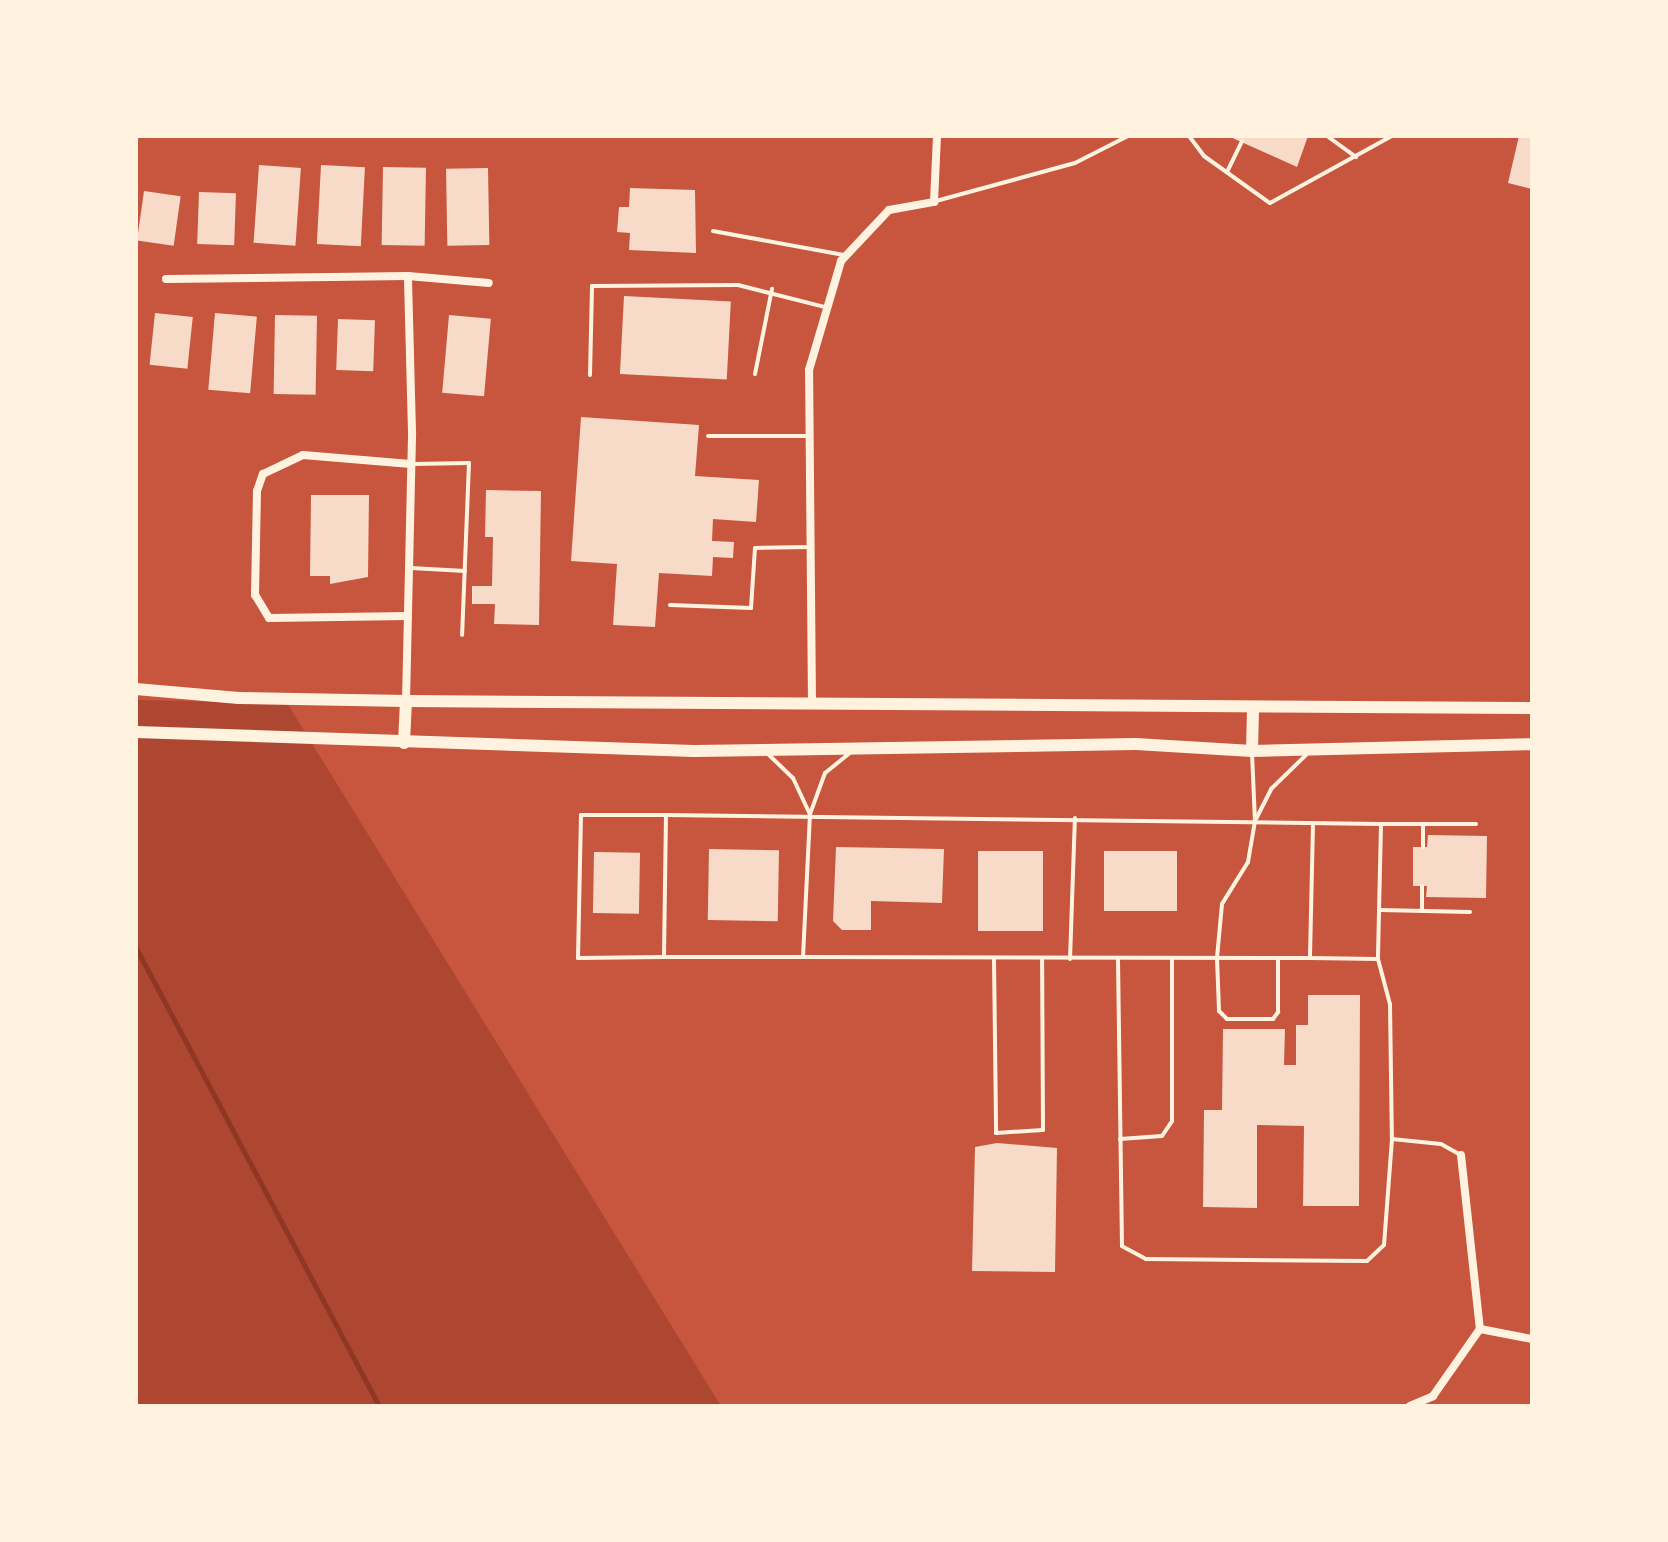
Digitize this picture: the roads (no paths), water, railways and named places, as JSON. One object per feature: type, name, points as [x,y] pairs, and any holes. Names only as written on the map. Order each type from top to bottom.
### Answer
[{"type":"main road","points":[[136,689],[239,698],[406,701],[1253,709],[1532,708]]},
{"type":"main road","points":[[404,743],[406,701]]},
{"type":"main road","points":[[1252,751],[1253,709]]},
{"type":"main road","points":[[136,732],[404,743],[763,750],[1136,744],[1252,751],[1532,744]]},
{"type":"street","points":[[812,706],[809,370],[846,256],[889,210],[934,202],[937,136]]},
{"type":"street","points":[[406,701],[411,464],[408,276]]},
{"type":"street","points":[[166,279],[408,276],[489,283]]},
{"type":"street","points":[[408,616],[269,618],[255,595],[255,565],[257,491],[263,474],[280,462],[303,455],[411,464]]},
{"type":"street","points":[[1410,1406],[1433,1396],[1480,1329],[1461,1155]]},
{"type":"street","points":[[1480,1329],[1532,1339]]},
{"type":"lane","points":[[934,202],[1075,163],[1128,136]]},
{"type":"lane","points":[[1189,136],[1227,172],[1270,203],[1392,136]]},
{"type":"lane","points":[[1327,136],[1356,157]]},
{"type":"lane","points":[[1227,172],[1242,141]]},
{"type":"lane","points":[[713,231],[846,256]]},
{"type":"lane","points":[[590,375],[592,286],[772,289],[828,307]]},
{"type":"lane","points":[[755,374],[772,289]]},
{"type":"lane","points":[[708,436],[808,436]]},
{"type":"lane","points":[[411,464],[469,463],[462,635]]},
{"type":"lane","points":[[670,605],[751,608],[755,548],[809,547]]},
{"type":"lane","points":[[409,568],[465,571]]},
{"type":"lane","points":[[803,957],[810,814],[825,773],[856,748]]},
{"type":"lane","points":[[1255,821],[1279,779],[1295,760],[1316,749]]},
{"type":"lane","points":[[763,750],[793,778],[810,814]]},
{"type":"lane","points":[[1252,751],[1255,821],[1248,862],[1222,904],[1217,958],[1219,1011],[1227,1019],[1273,1019],[1278,1012],[1278,958]]},
{"type":"lane","points":[[1378,959],[578,958],[581,815],[810,814],[1313,824],[1476,824]]},
{"type":"lane","points":[[664,957],[666,815]]},
{"type":"lane","points":[[1070,959],[1075,818]]},
{"type":"lane","points":[[1310,958],[1313,824]]},
{"type":"lane","points":[[1118,959],[1122,1246],[1146,1259],[1367,1261],[1384,1245],[1392,1139],[1390,1004],[1378,959],[1381,824]]},
{"type":"lane","points":[[1423,825],[1423,847]]},
{"type":"lane","points":[[1422,886],[1422,911]]},
{"type":"lane","points":[[1380,910],[1470,912]]},
{"type":"lane","points":[[994,959],[996,1133],[1043,1130],[1042,959]]},
{"type":"lane","points":[[1120,1139],[1162,1136],[1172,1121],[1172,959]]},
{"type":"lane","points":[[1392,1139],[1441,1144],[1461,1155]]},
{"type":"waterway","points":[[136,948],[379,1406]]}]
